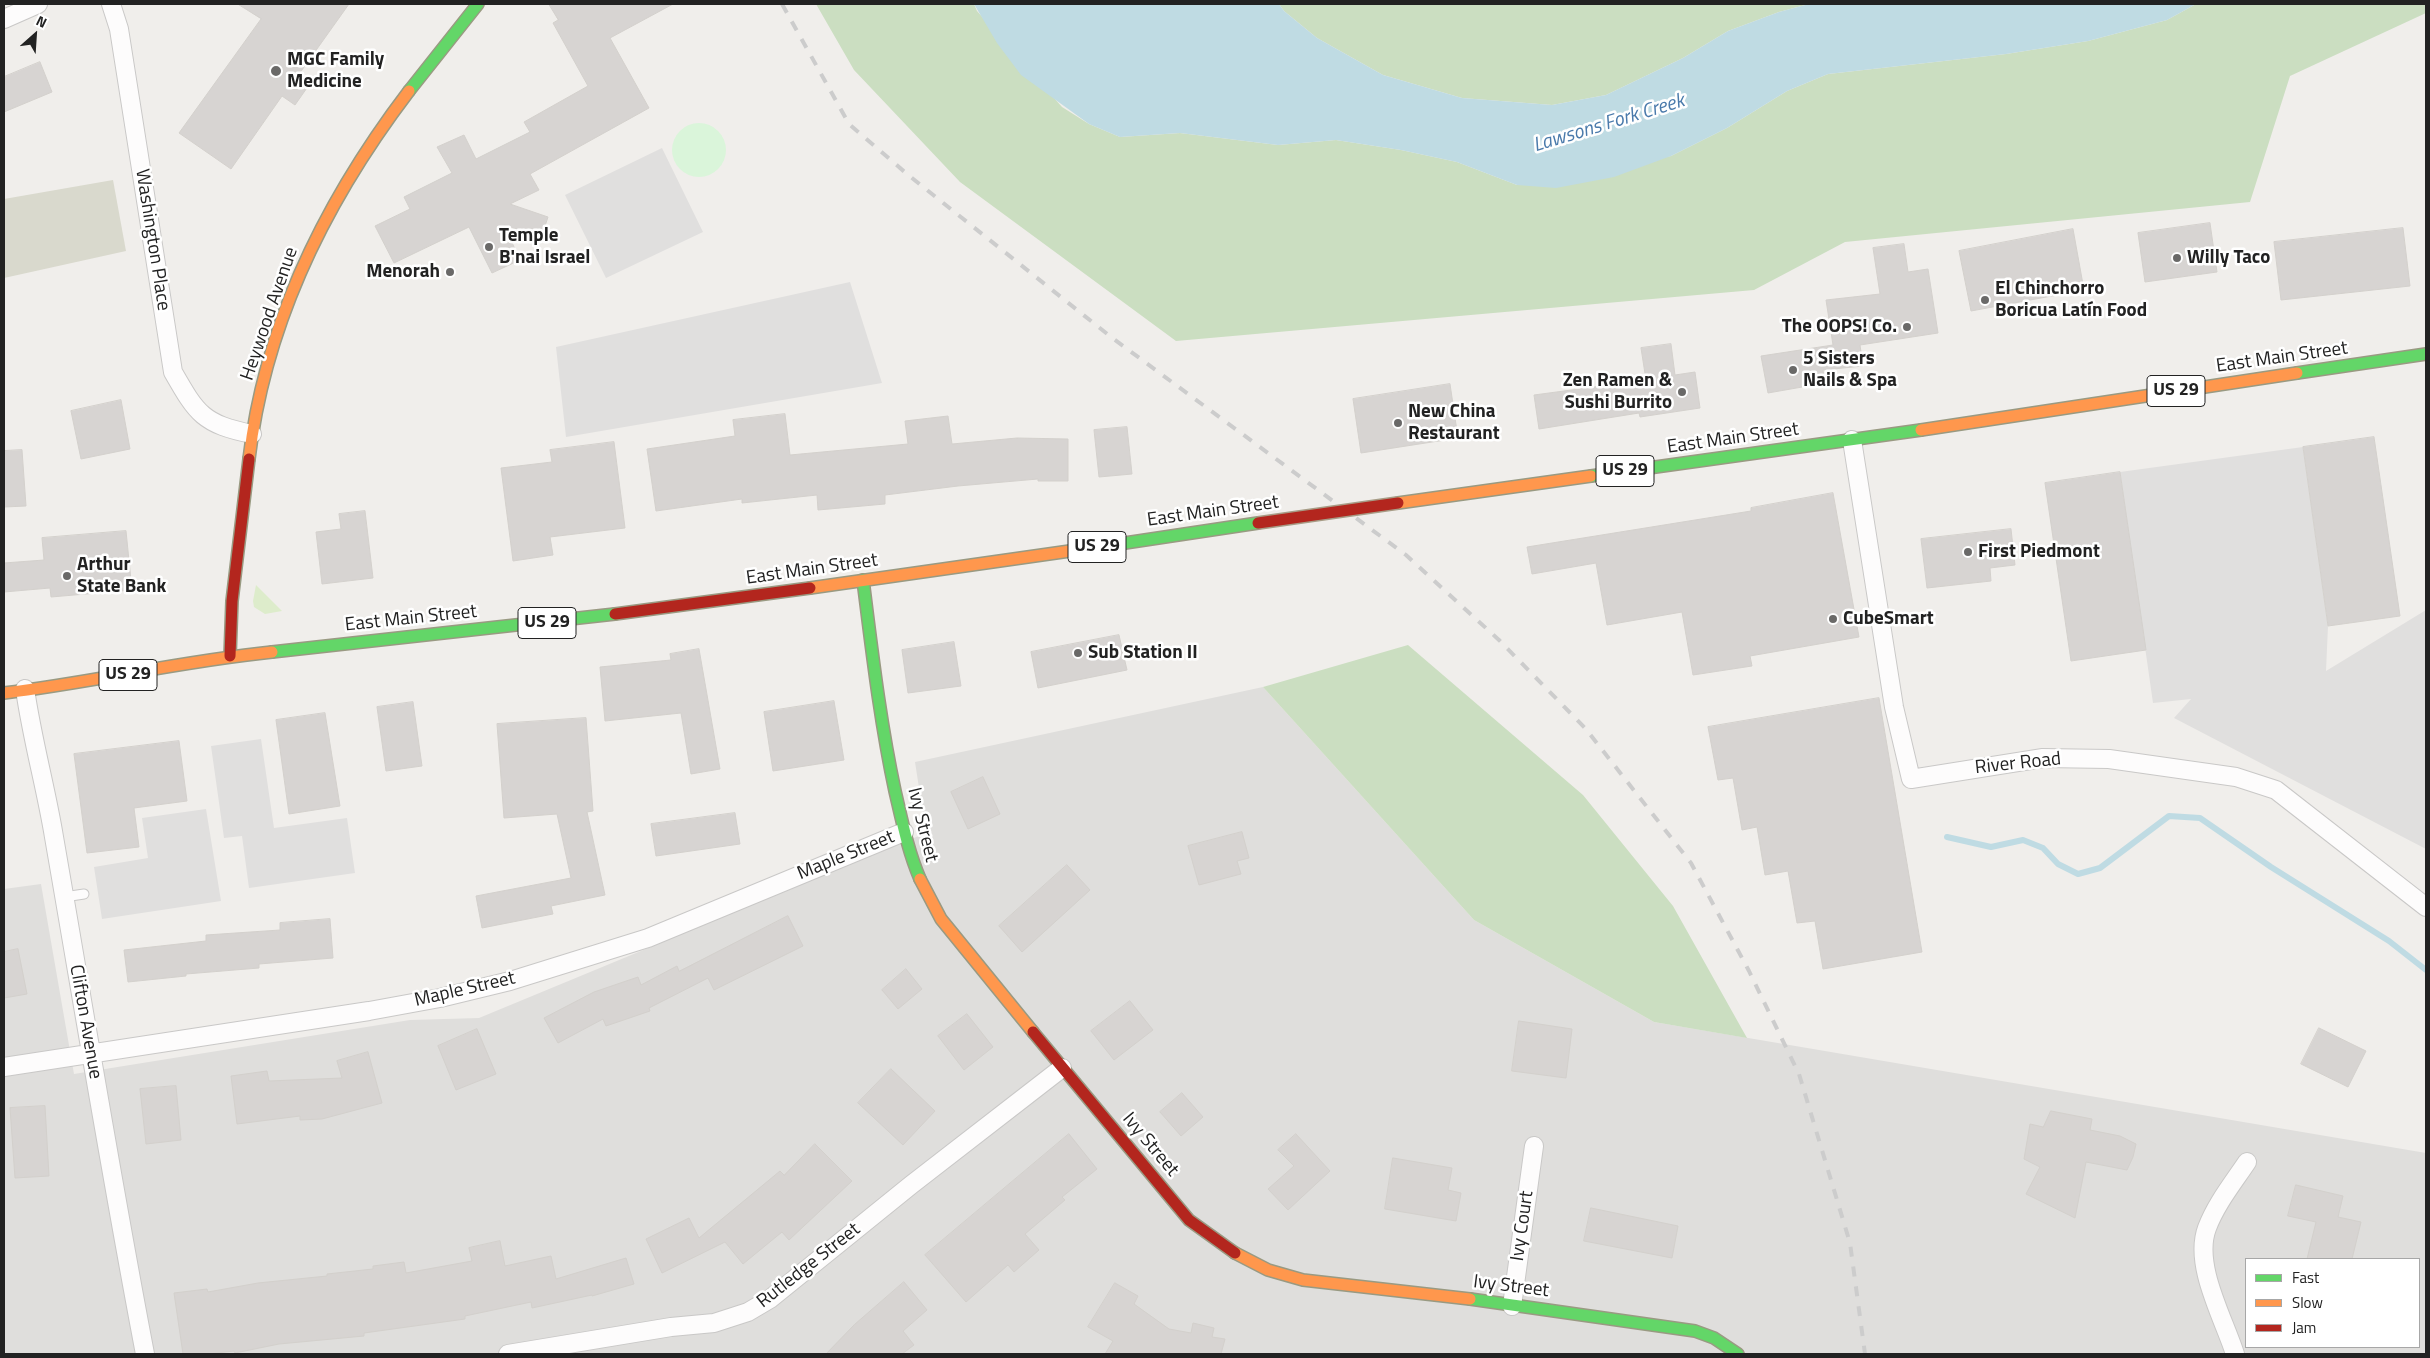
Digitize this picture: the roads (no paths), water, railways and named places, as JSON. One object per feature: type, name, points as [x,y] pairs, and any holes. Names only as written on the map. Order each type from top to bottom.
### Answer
[{"type":"main road","name":"Heywood Avenue","points":[[230,656],[229,621],[252,434],[266,372],[287,304],[328,212],[345,184],[404,100],[478,4]]},
{"type":"main road","name":"East Main Street","points":[[4,693],[68,685],[230,656],[574,620],[863,580],[1852,440],[2426,354]]},
{"type":"main road","name":"Ivy Street","points":[[863,580],[881,726],[904,832],[918,878],[941,918],[1062,1068],[1189,1220],[1214,1241],[1240,1258],[1300,1279],[1695,1331],[1714,1338],[1738,1354]]},
{"type":"street","points":[[4,18],[38,4]]},
{"type":"street","name":"Washington Place","points":[[111,4],[119,28],[173,372],[194,408],[211,422],[252,434]]},
{"type":"street","name":"River Road","points":[[1852,440],[1894,706],[1911,779],[2043,758],[2109,759],[2236,777],[2276,790],[2426,907]]},
{"type":"street","name":"Clifton Avenue","points":[[25,690],[64,897],[109,1167],[145,1354]]},
{"type":"street","name":"Maple Street","points":[[4,1067],[369,1011],[510,981],[648,938],[904,832]]},
{"type":"street","name":"Rutledge Street","points":[[508,1354],[671,1327],[714,1324],[748,1312],[770,1299],[910,1185],[1062,1068]]},
{"type":"street","name":"Ivy Court","points":[[1512,1306],[1534,1146]]},
{"type":"street","points":[[2235,1354],[2205,1268],[2203,1249],[2206,1231],[2214,1213],[2247,1162]]},
{"type":"lane","points":[[64,897],[84,894]]},
{"type":"water","name":"Lawsons Fork Creek","points":[[974,4],[1279,4],[1284,11],[1317,38],[1383,75],[1462,98],[1552,105],[1606,95],[1683,58],[1728,31],[1779,12],[1809,4],[2196,4],[2167,20],[2088,41],[2006,54],[1828,74],[1787,91],[1727,128],[1671,156],[1614,177],[1556,188],[1517,185],[1457,162],[1401,150],[1336,140],[1278,145],[1180,133],[1120,137],[1089,124],[1021,75],[997,43]]},
{"type":"waterway","points":[[1947,837],[1991,847],[2023,840],[2043,848],[2058,864],[2078,874],[2100,868],[2169,816],[2200,818],[2271,867],[2389,941],[2426,970]]},
{"type":"railway","points":[[782,4],[849,124],[907,174],[1111,337],[1406,555],[1499,640],[1585,728],[1691,863],[1749,971],[1799,1074],[1850,1243],[1865,1354]]},
{"type":"place","name":"MGC Family Medicine","points":[[276,71]]},
{"type":"place","name":"Temple B'nai Israel","points":[[489,247]]},
{"type":"place","name":"Willy Taco","points":[[2177,258]]},
{"type":"place","name":"Menorah","points":[[450,272]]},
{"type":"place","name":"El Chinchorro Boricua Latín Food","points":[[1985,300]]},
{"type":"place","name":"The OOPS! Co.","points":[[1907,327]]},
{"type":"place","name":"5 Sisters Nails & Spa","points":[[1793,370]]},
{"type":"place","name":"Zen Ramen & Sushi Burrito","points":[[1682,392]]},
{"type":"place","name":"New China Restaurant","points":[[1398,423]]},
{"type":"place","name":"First Piedmont","points":[[1968,552]]},
{"type":"place","name":"Arthur State Bank","points":[[67,576]]},
{"type":"place","name":"CubeSmart","points":[[1833,619]]},
{"type":"place","name":"Sub Station II","points":[[1078,653]]}]
